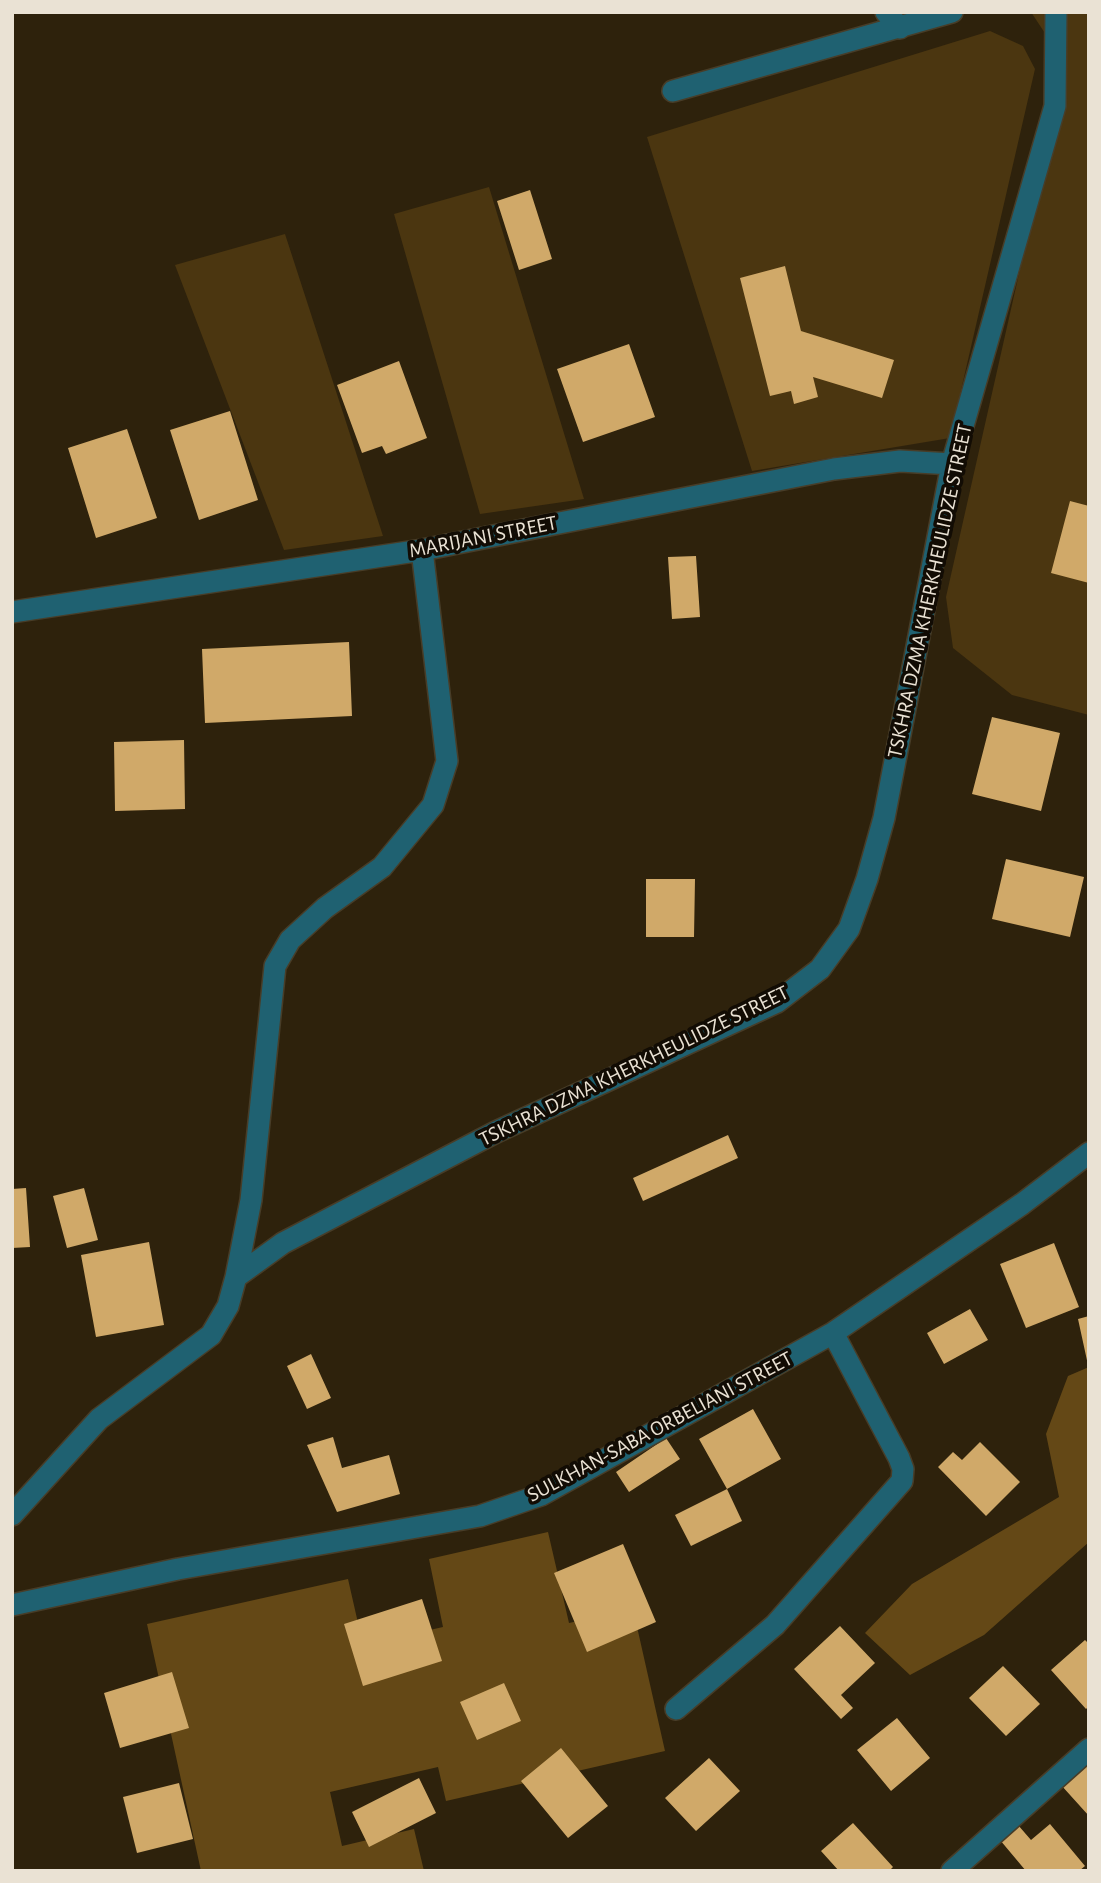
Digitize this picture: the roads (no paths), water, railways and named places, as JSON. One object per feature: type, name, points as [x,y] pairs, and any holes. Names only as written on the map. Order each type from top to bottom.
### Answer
[{"type":"street","name":"TSKHRA DZMA KHERKHEULIDZE STREET","points":[[236,1277],[284,1243],[496,1132],[777,1002],[820,970],[849,929],[867,879],[884,818],[952,464],[1055,106],[1056,12]]},
{"type":"street","points":[[673,91],[893,20],[944,13]]},
{"type":"street","name":"MARIJANI STREET","points":[[12,612],[422,550],[834,469],[900,461],[952,464]]},
{"type":"street","points":[[12,1515],[99,1419],[211,1335],[228,1306],[251,1200],[275,966],[289,940],[325,908],[382,867],[433,805],[447,761],[422,550]]},
{"type":"street","name":"SULKHAN-SABA ORBELIANI STREET","points":[[12,1605],[178,1569],[492,1512],[541,1495],[833,1333],[1022,1204],[1089,1153]]},
{"type":"street","points":[[676,1709],[775,1625],[902,1481],[903,1469],[899,1458],[833,1333]]},
{"type":"street","points":[[952,1871],[1089,1749]]}]
